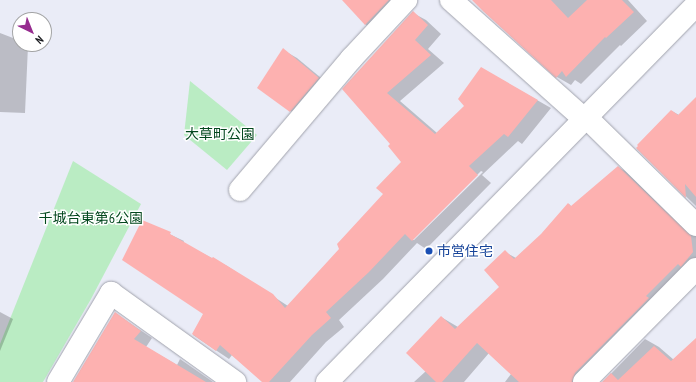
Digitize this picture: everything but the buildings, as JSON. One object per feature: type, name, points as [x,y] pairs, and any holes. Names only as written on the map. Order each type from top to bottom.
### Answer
[{"type":"street","points":[[240,190],[350,59],[406,0]]},
{"type":"street","points":[[451,0],[585,118],[696,225]]},
{"type":"street","points":[[327,382],[696,5]]},
{"type":"street","points":[[584,382],[696,269]]},
{"type":"street","points":[[58,382],[111,293],[235,382]]},
{"type":"green space","name":"大草町公園","points":[[190,81],[257,135],[227,170],[184,135]]},
{"type":"green space","name":"千城台東第6公園","points":[[73,161],[141,204],[91,299],[43,382],[0,382],[0,344]]},
{"type":"place","name":"市営住宅","points":[[429,251]]}]
